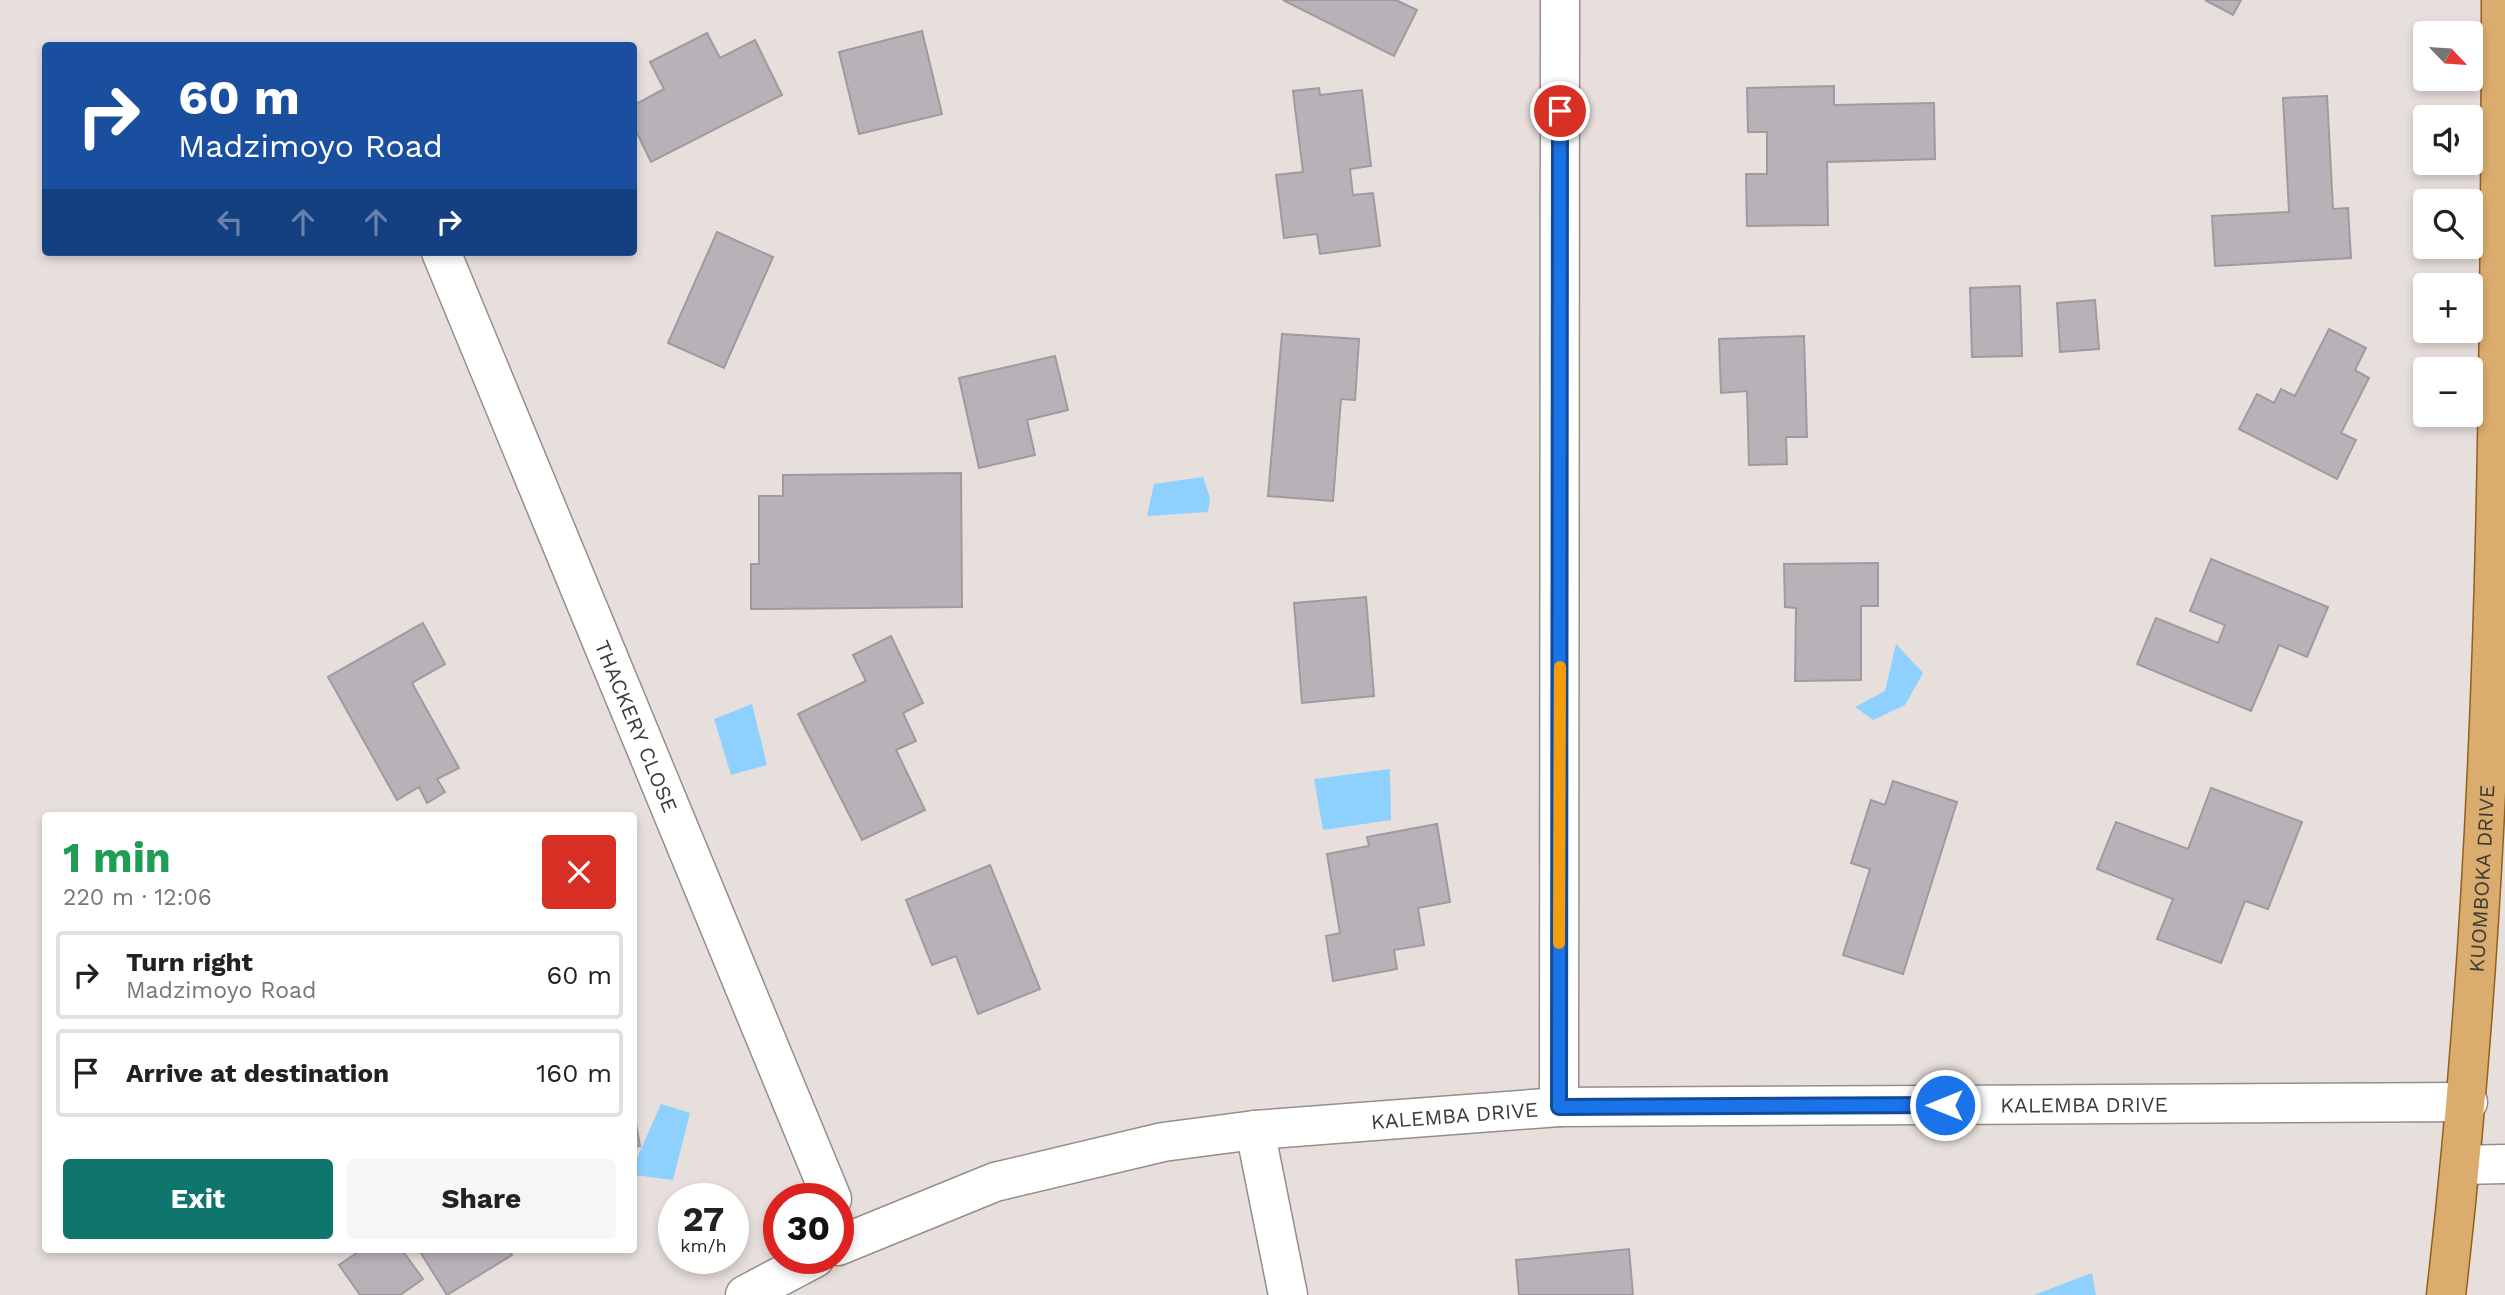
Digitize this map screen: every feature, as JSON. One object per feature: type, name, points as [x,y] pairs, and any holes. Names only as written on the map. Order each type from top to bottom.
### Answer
[{"type":"main road","name":"KUOMBOKA DRIVE","points":[[2446,1295],[2468,1102],[2482,901],[2503,297],[2501,0]]},
{"type":"street","points":[[1559,1107],[1560,0]]},
{"type":"street","name":"THACKERY CLOSE","points":[[444,256],[825,1183]]},
{"type":"street","name":"KALEMBA DRIVE","points":[[854,1230],[995,1182],[1163,1142],[1255,1130],[1559,1107],[2468,1102]]},
{"type":"street","points":[[1255,1130],[1288,1295]]},
{"type":"street","points":[[2461,1166],[2505,1164]]},
{"type":"street","points":[[745,1295],[785,1274]]},
{"type":"water","points":[[1203,477],[1210,498],[1208,512],[1147,516],[1154,484]]},
{"type":"water","points":[[1896,644],[1923,673],[1905,705],[1873,720],[1855,707],[1885,691]]},
{"type":"water","points":[[752,704],[767,765],[731,775],[714,719]]},
{"type":"water","points":[[1390,769],[1391,820],[1323,830],[1314,779]]},
{"type":"water","points":[[661,1104],[690,1113],[673,1180],[637,1175],[637,1158]]},
{"type":"water","points":[[2092,1273],[2096,1295],[2034,1295]]},
{"type":"building","points":[[1283,0],[1396,0],[1417,10],[1394,56]]},
{"type":"building","points":[[2205,0],[2241,0],[2233,15]]},
{"type":"building","points":[[922,31],[942,114],[859,134],[839,52]]},
{"type":"building","points":[[707,33],[720,58],[755,40],[782,95],[651,162],[637,133],[637,103],[664,89],[650,62]]},
{"type":"building","points":[[1834,86],[1834,105],[1934,103],[1935,159],[1827,162],[1828,225],[1747,226],[1746,174],[1767,174],[1767,132],[1748,132],[1747,88]]},
{"type":"building","points":[[1319,88],[1320,95],[1362,90],[1371,166],[1350,169],[1353,195],[1373,193],[1380,246],[1320,254],[1317,234],[1284,238],[1276,175],[1303,172],[1293,91]]},
{"type":"building","points":[[2327,96],[2333,209],[2348,208],[2351,258],[2215,266],[2212,216],[2289,212],[2283,98]]},
{"type":"building","points":[[717,232],[773,257],[724,368],[668,343]]},
{"type":"building","points":[[2020,286],[2022,356],[1972,357],[1970,288]]},
{"type":"building","points":[[2095,300],[2099,349],[2060,352],[2057,303]]},
{"type":"building","points":[[2329,329],[2366,348],[2355,370],[2369,378],[2341,433],[2356,440],[2337,479],[2239,429],[2257,394],[2274,403],[2281,389],[2295,396]]},
{"type":"building","points":[[1282,334],[1359,339],[1355,400],[1341,399],[1333,501],[1268,496]]},
{"type":"building","points":[[1804,336],[1807,437],[1786,437],[1787,464],[1749,465],[1747,391],[1721,393],[1719,339]]},
{"type":"building","points":[[1055,356],[1068,410],[1027,420],[1035,455],[979,468],[959,378]]},
{"type":"building","points":[[961,473],[962,607],[751,609],[751,564],[759,564],[759,496],[783,496],[783,475]]},
{"type":"building","points":[[2211,559],[2328,607],[2307,657],[2279,645],[2251,711],[2137,664],[2156,618],[2218,643],[2225,625],[2190,611]]},
{"type":"building","points":[[1878,563],[1878,606],[1861,606],[1861,680],[1795,681],[1796,608],[1785,607],[1784,564]]},
{"type":"building","points":[[1366,597],[1374,696],[1302,703],[1294,603]]},
{"type":"building","points":[[423,623],[445,664],[412,683],[459,768],[437,779],[445,792],[427,803],[419,787],[397,800],[328,677]]},
{"type":"building","points":[[891,636],[923,703],[903,713],[916,741],[896,750],[925,810],[862,840],[798,714],[866,681],[853,655]]},
{"type":"building","points":[[1893,781],[1957,802],[1903,974],[1843,955],[1870,869],[1851,863],[1871,800],[1885,805]]},
{"type":"building","points":[[2211,788],[2302,822],[2268,909],[2245,901],[2221,963],[2157,939],[2173,899],[2097,869],[2116,822],[2188,849]]},
{"type":"building","points":[[1437,824],[1450,902],[1418,908],[1424,945],[1394,950],[1397,969],[1333,981],[1326,936],[1340,933],[1327,854],[1369,846],[1367,837]]},
{"type":"building","points":[[990,865],[1040,989],[978,1014],[956,956],[932,965],[906,900]]},
{"type":"building","points":[[1629,1249],[1633,1295],[1519,1295],[1516,1260]]},
{"type":"building","points":[[357,1253],[404,1253],[423,1279],[400,1295],[360,1295],[339,1265]]},
{"type":"building","points":[[421,1253],[511,1253],[512,1255],[447,1295]]},
{"type":"slow traffic","points":[[1559,943],[1560,667]]},
{"type":"route","points":[[1560,111],[1559,1107],[1945,1105]]}]
